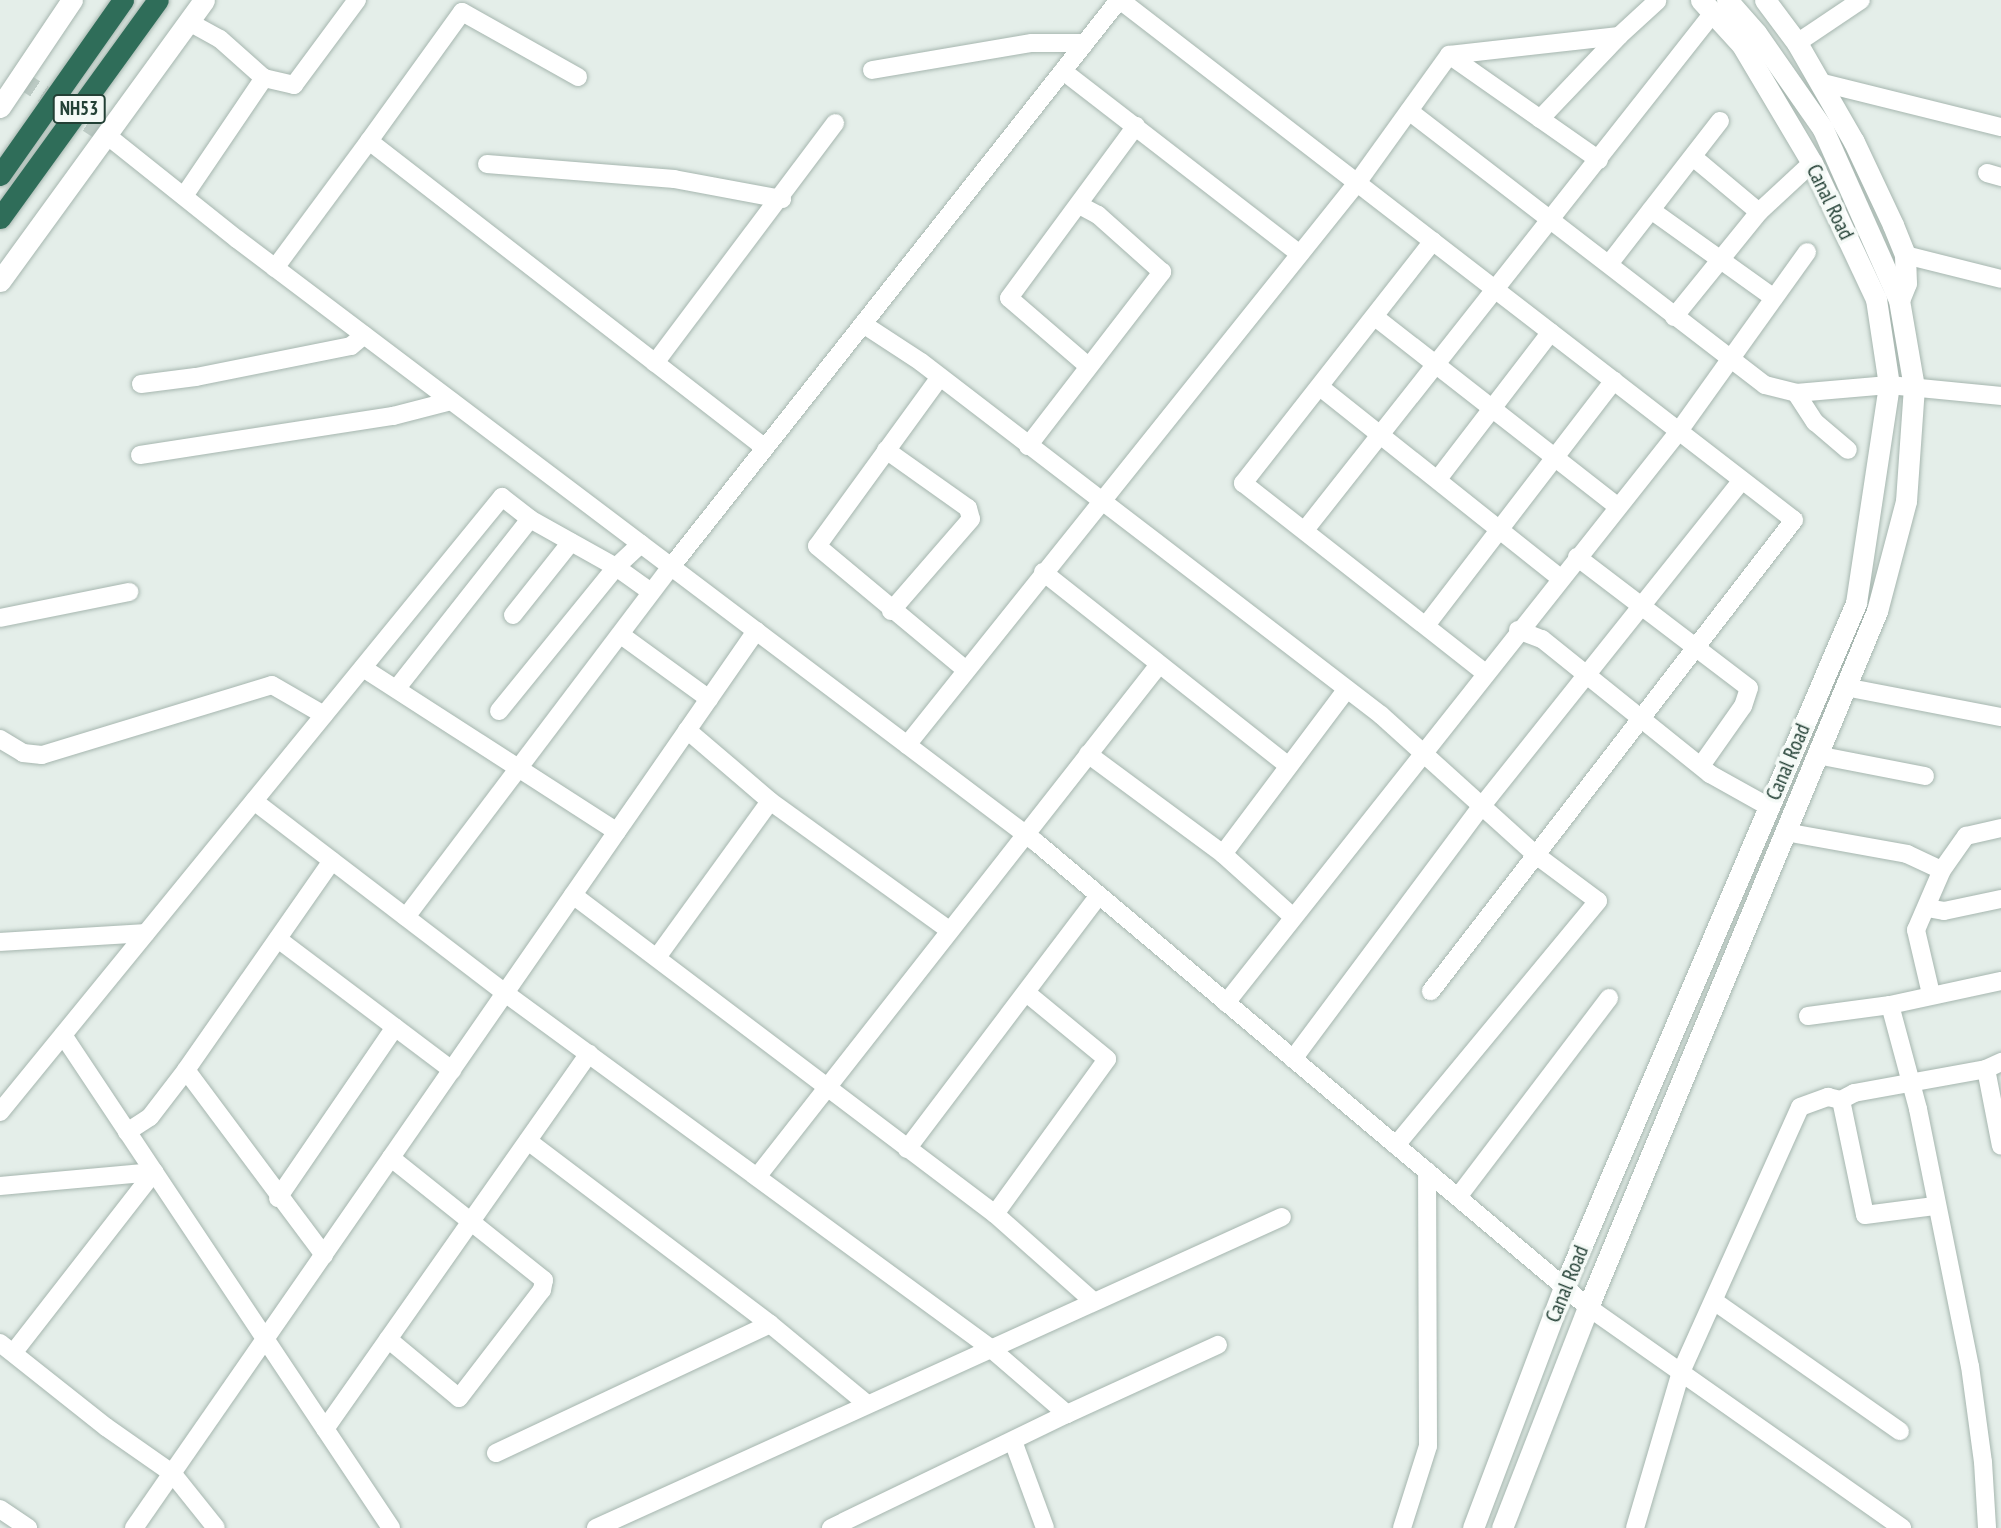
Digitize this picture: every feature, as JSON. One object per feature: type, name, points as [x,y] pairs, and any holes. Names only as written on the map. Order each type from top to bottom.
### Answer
[{"type":"highway","name":"NH53","points":[[0,175],[123,0]]},
{"type":"highway","name":"NH53","points":[[0,218],[158,0]]},
{"type":"main road","points":[[0,107],[72,0]]},
{"type":"main road","points":[[0,281],[109,136],[204,0]]},
{"type":"main road","points":[[1765,0],[1797,43],[1870,174],[1905,255],[1906,283],[1899,300]]},
{"type":"main road","name":"Canal Road","points":[[1473,1528],[1564,1287],[1856,603],[1889,385],[1876,299],[1812,163],[1742,45],[1714,4]]},
{"type":"main road","name":"Canal Road","points":[[1502,1528],[1588,1307],[1877,611],[1906,501],[1914,387],[1899,300],[1823,129],[1756,33],[1714,4]]},
{"type":"street","points":[[189,22],[220,39],[264,78],[294,85],[357,0]]},
{"type":"street","points":[[406,917],[651,592],[1120,0],[1794,520],[1431,991]]},
{"type":"street","points":[[1797,43],[1861,0]]},
{"type":"street","points":[[1540,119],[1619,36],[1657,1]]},
{"type":"street","points":[[1304,530],[1494,288],[1599,160],[1714,4]]},
{"type":"street","points":[[275,268],[369,141],[456,6],[578,77]]},
{"type":"street","points":[[907,745],[1357,183],[1450,55],[1619,36]]},
{"type":"street","points":[[872,70],[1032,43],[1085,43]]},
{"type":"street","points":[[1450,55],[1599,160]]},
{"type":"street","points":[[1063,71],[1300,254]]},
{"type":"street","points":[[184,197],[264,78]]},
{"type":"street","points":[[1819,82],[2001,127]]},
{"type":"street","points":[[1409,111],[1553,218],[1674,317],[1765,385],[1796,393],[1889,385],[2001,396]]},
{"type":"street","points":[[1609,264],[1720,121]]},
{"type":"street","points":[[654,363],[782,199],[835,123]]},
{"type":"street","points":[[1088,366],[1009,298],[1020,277],[1079,205],[1136,126]]},
{"type":"street","points":[[109,136],[275,268],[1024,834],[1588,1307],[1902,1528]]},
{"type":"street","points":[[369,141],[765,448]]},
{"type":"street","points":[[1693,157],[1759,212]]},
{"type":"street","points":[[1674,317],[1759,212],[1812,163]]},
{"type":"street","points":[[487,164],[674,179],[782,199]]},
{"type":"street","points":[[1028,446],[1162,272],[1107,223],[1079,205]]},
{"type":"street","points":[[1651,210],[1721,256],[1774,298]]},
{"type":"street","points":[[1433,241],[1243,483],[1427,624],[1484,672]]},
{"type":"street","points":[[1226,1003],[1484,672],[1679,431],[1807,252]]},
{"type":"street","points":[[1905,255],[2001,279]]},
{"type":"street","points":[[1375,317],[1618,507]]},
{"type":"street","points":[[863,324],[940,377],[1100,503],[1347,689],[1536,855],[1598,901],[1396,1145]]},
{"type":"street","points":[[1438,479],[1551,332]]},
{"type":"street","points":[[141,384],[196,377],[351,346],[364,335]]},
{"type":"street","points":[[940,377],[817,546],[891,611],[966,670]]},
{"type":"street","points":[[1427,624],[1614,380]]},
{"type":"street","points":[[1320,387],[1560,578]]},
{"type":"street","points":[[1796,393],[1815,422],[1848,450]]},
{"type":"street","points":[[140,455],[393,416],[451,401]]},
{"type":"street","points":[[886,450],[968,508],[971,519],[891,611]]},
{"type":"street","points":[[1293,1059],[1481,807],[1589,676],[1742,480]]},
{"type":"street","points":[[1,1107],[63,1035],[502,497],[530,519],[616,568],[651,592]]},
{"type":"street","points":[[396,689],[530,519]]},
{"type":"street","points":[[513,615],[571,542]]},
{"type":"street","points":[[499,711],[616,568],[641,544]]},
{"type":"street","points":[[1577,557],[1741,680],[1750,693],[1703,763]]},
{"type":"street","points":[[1043,572],[1158,666],[1289,765]]},
{"type":"street","points":[[0,618],[129,592]]},
{"type":"street","points":[[1518,630],[1542,639],[1703,763],[1710,774],[1769,807]]},
{"type":"street","points":[[134,1528],[756,631]]},
{"type":"street","points":[[621,635],[709,699]]},
{"type":"street","points":[[757,1177],[1158,666]]},
{"type":"street","points":[[363,668],[617,832]]},
{"type":"street","points":[[0,740],[23,752],[42,755],[272,685],[324,715]]},
{"type":"street","points":[[1845,687],[2001,717]]},
{"type":"street","points":[[1223,854],[1347,689]]},
{"type":"street","points":[[687,730],[770,801],[949,930]]},
{"type":"street","points":[[1088,754],[1223,854],[1293,917]]},
{"type":"street","points":[[1817,755],[1925,776]]},
{"type":"street","points":[[254,801],[505,993],[989,1347],[1068,1414]]},
{"type":"street","points":[[659,956],[770,801]]},
{"type":"street","points":[[1931,994],[1916,930],[1942,870],[1966,836],[2001,828]]},
{"type":"street","points":[[1785,832],[1907,854],[1942,870]]},
{"type":"street","points":[[127,1132],[150,1117],[186,1070],[332,861]]},
{"type":"street","points":[[573,895],[659,956],[995,1214],[1093,1301]]},
{"type":"street","points":[[907,1149],[1028,995],[1098,895]]},
{"type":"street","points":[[1927,908],[1944,911],[2001,899]]},
{"type":"street","points":[[0,942],[146,933]]},
{"type":"street","points":[[278,939],[452,1070]]},
{"type":"street","points":[[1808,1016],[1890,1005],[2001,981]]},
{"type":"street","points":[[995,1214],[1107,1059],[1028,995]]},
{"type":"street","points":[[1458,1198],[1609,998]]},
{"type":"street","points":[[1890,1005],[1970,1366],[1983,1462],[1987,1528]]},
{"type":"street","points":[[278,1198],[395,1027]]},
{"type":"street","points":[[63,1035],[391,1528]]},
{"type":"street","points":[[325,1429],[589,1054]]},
{"type":"street","points":[[1635,1528],[1681,1372],[1792,1118],[1800,1107],[1828,1097],[1841,1100],[1909,1082],[1994,1065],[2001,1146]]},
{"type":"street","points":[[186,1070],[278,1198],[324,1255]]},
{"type":"street","points":[[1841,1100],[1865,1215],[1934,1206]]},
{"type":"street","points":[[528,1140],[770,1324],[867,1404]]},
{"type":"street","points":[[388,1339],[459,1398],[542,1290],[544,1280],[473,1220],[391,1158]]},
{"type":"street","points":[[1402,1528],[1429,1446],[1427,1171]]},
{"type":"street","points":[[0,1186],[154,1172]]},
{"type":"street","points":[[154,1172],[6,1348],[172,1473],[216,1528]]},
{"type":"street","points":[[596,1528],[989,1347],[1282,1217]]},
{"type":"street","points":[[1714,1301],[1900,1432]]},
{"type":"street","points":[[496,1453],[770,1324]]},
{"type":"street","points":[[831,1528],[1218,1345]]},
{"type":"street","points":[[1013,1441],[1045,1528]]},
{"type":"street","points":[[0,1509],[28,1528]]},
{"type":"tunnel","points":[[20,79],[109,137]]}]
